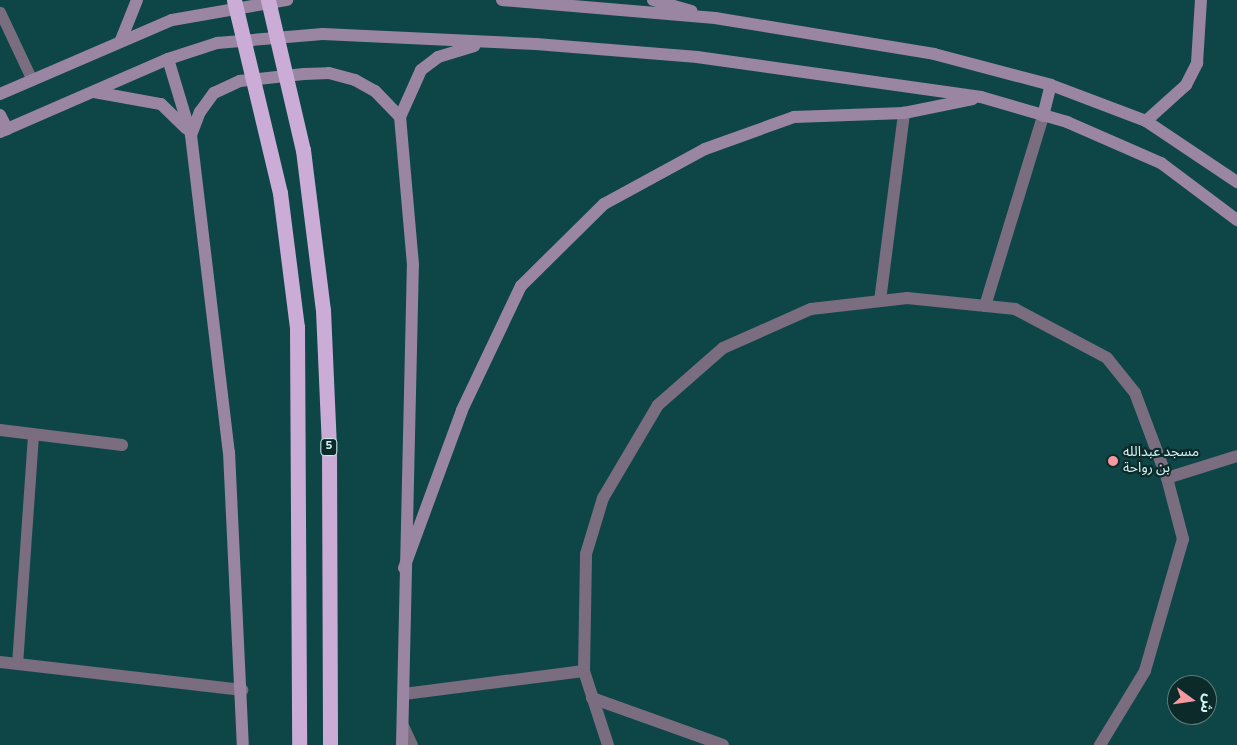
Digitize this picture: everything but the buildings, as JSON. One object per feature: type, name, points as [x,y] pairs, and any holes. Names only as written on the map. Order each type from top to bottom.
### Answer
[{"type":"highway","points":[[234,0],[273,161],[297,327],[299,745]]},
{"type":"highway","name":"5","points":[[268,0],[303,150],[315,229],[328,389],[330,745]]},
{"type":"street","points":[[121,40],[137,0]]},
{"type":"street","points":[[0,94],[121,40],[172,20],[287,0]]},
{"type":"street","points":[[502,0],[715,18],[867,40],[1051,85],[1146,121],[1237,182]]},
{"type":"street","points":[[653,0],[715,18]]},
{"type":"street","points":[[1146,121],[1186,85],[1197,64],[1201,0]]},
{"type":"street","points":[[0,115],[4,130],[168,59],[217,43],[322,34],[488,42],[697,57],[982,97],[1043,116],[1161,163],[1237,220]]},
{"type":"street","points":[[402,745],[404,568],[413,410],[414,265],[400,117],[421,70],[454,50],[488,42]]},
{"type":"street","points":[[168,59],[191,136],[229,452],[242,690],[242,745]]},
{"type":"street","points":[[191,136],[200,112],[214,93],[240,81],[304,74],[329,73],[355,80],[375,91],[400,117]]},
{"type":"street","points":[[985,306],[1051,85]]},
{"type":"street","points":[[92,92],[132,96],[161,104],[177,115],[191,136]]},
{"type":"street","points":[[404,568],[462,410],[521,286],[604,204],[705,149],[794,117],[904,114],[982,97]]},
{"type":"street","points":[[880,301],[904,114]]},
{"type":"street","points":[[608,745],[584,671],[586,554],[603,498],[658,405],[723,348],[811,309],[907,298],[1015,309],[1107,358],[1134,393],[1167,478],[1183,539],[1145,671],[1100,745]]},
{"type":"street","points":[[0,430],[122,445]]},
{"type":"street","points":[[1167,478],[1237,456]]},
{"type":"street","points":[[0,662],[242,690]]},
{"type":"street","points":[[404,694],[584,671]]},
{"type":"street","points":[[592,698],[723,745]]},
{"type":"street","points":[[403,726],[412,745]]},
{"type":"lane","points":[[0,12],[32,80]]},
{"type":"lane","points":[[17,664],[33,434]]},
{"type":"place","name":"مسجد عبدالله بن رواحة","points":[[1113,461]]}]
